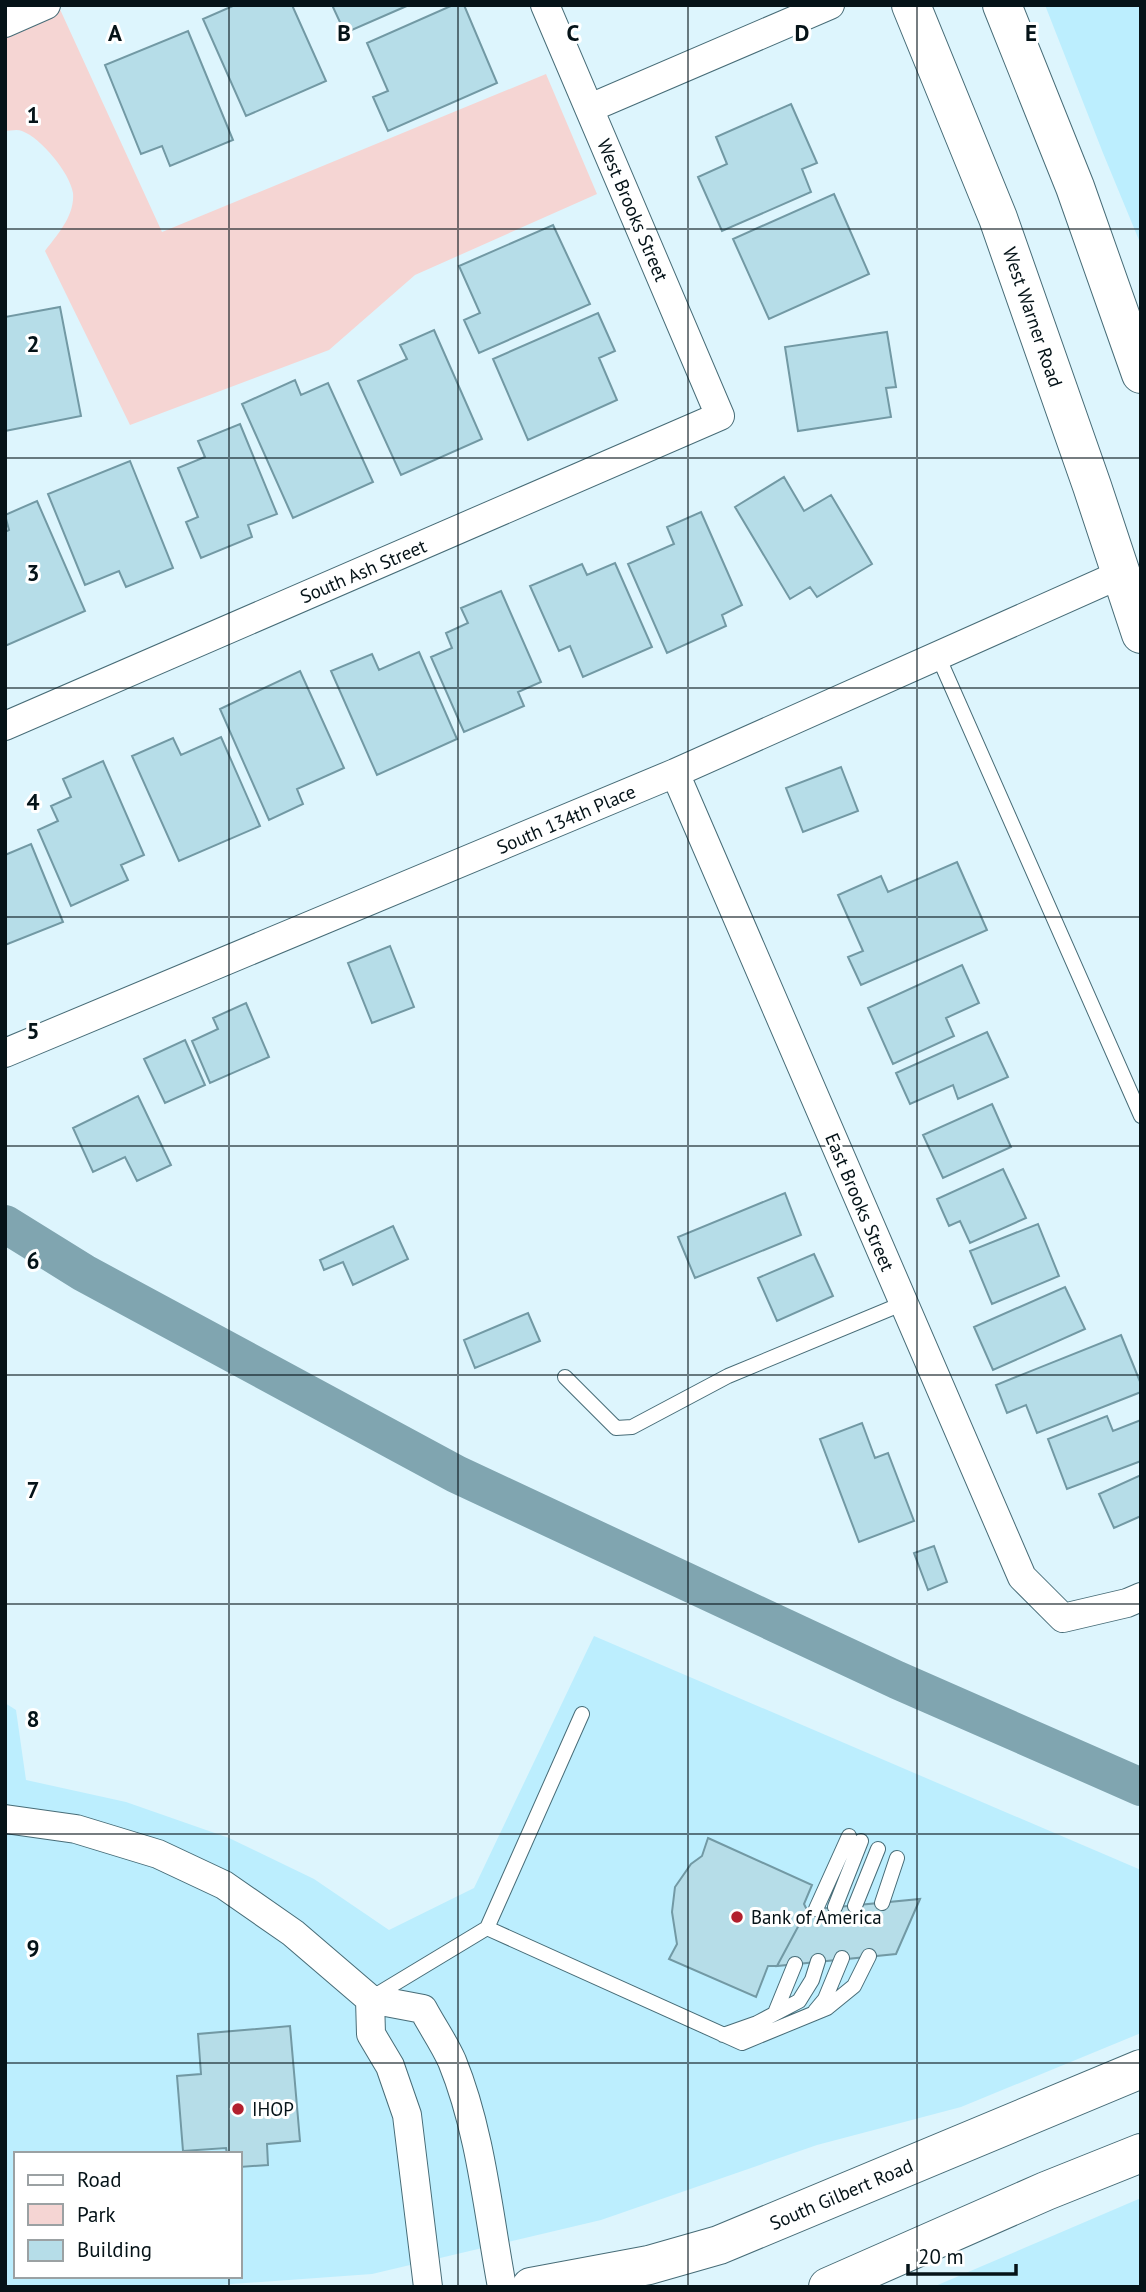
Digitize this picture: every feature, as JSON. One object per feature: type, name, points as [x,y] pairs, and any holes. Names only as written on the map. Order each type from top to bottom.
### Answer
[{"type":"main road","name":"West Warner Road","points":[[911,5],[998,218],[1141,634]]},
{"type":"main road","points":[[1002,5],[1075,187],[1141,374]]},
{"type":"main road","name":"South Gilbert Road","points":[[531,2287],[649,2265],[719,2245],[1141,2069]]},
{"type":"main road","points":[[828,2287],[1046,2191],[1141,2153]]},
{"type":"street","points":[[5,23],[46,5]]},
{"type":"street","name":"West Brooks Street","points":[[545,5],[720,416]]},
{"type":"street","points":[[590,108],[830,5]]},
{"type":"street","name":"South Ash Street","points":[[5,726],[720,416]]},
{"type":"street","name":"South 134th Place","points":[[5,1053],[675,773],[1121,574]]},
{"type":"street","name":"East Brooks Street","points":[[675,773],[1021,1577],[1063,1618],[1127,1603],[1141,1597]]},
{"type":"street","points":[[5,1819],[76,1829],[158,1854],[224,1885],[293,1933],[370,1999],[423,2009],[451,2060],[467,2105],[478,2151],[502,2287]]},
{"type":"street","points":[[370,1999],[372,2034],[390,2066],[407,2115],[428,2287]]},
{"type":"lane","points":[[938,656],[1141,1116]]},
{"type":"lane","points":[[565,1377],[616,1428],[632,1427],[728,1376],[904,1303]]},
{"type":"lane","points":[[370,1999],[487,1928],[582,1714]]},
{"type":"lane","points":[[816,1909],[855,1839],[835,1907]]},
{"type":"lane","points":[[855,1906],[878,1849]]},
{"type":"lane","points":[[882,1903],[897,1857]]},
{"type":"lane","points":[[487,1928],[742,2043],[827,2008],[854,1986],[869,1956]]},
{"type":"lane","points":[[812,2014],[825,1999],[842,1958]]},
{"type":"lane","points":[[723,2035],[757,2023],[799,2001],[812,1980],[818,1961]]},
{"type":"lane","points":[[775,2013],[795,1964]]},
{"type":"shaded area","points":[[1045,5],[1141,5],[1141,245],[1103,153]]},
{"type":"shaded area","points":[[594,1636],[1141,1870],[1141,2033],[961,2107],[817,2145],[601,2220],[372,2274],[191,2287],[5,2287],[5,1703],[16,1710],[26,1780],[126,1802],[229,1838],[314,1879],[389,1930],[474,1888]]},
{"type":"shaded area","points":[[1141,2198],[1141,2287],[933,2287]]},
{"type":"green space","points":[[5,5],[58,5],[162,232],[546,74],[597,194],[415,275],[329,350],[130,425],[45,251],[60,232],[71,210],[71,185],[61,166],[38,141],[22,131],[5,131]]},
{"type":"building","points":[[235,5],[292,5],[326,81],[246,116],[203,19]]},
{"type":"building","points":[[332,5],[409,5],[345,33]]},
{"type":"building","points":[[453,5],[464,5],[497,83],[388,131],[373,97],[388,91],[367,43]]},
{"type":"building","points":[[188,31],[233,140],[170,166],[162,146],[141,154],[105,65]]},
{"type":"building","points":[[791,104],[817,163],[802,169],[811,192],[722,231],[698,177],[727,164],[716,137]]},
{"type":"building","points":[[834,194],[869,274],[769,319],[733,239]]},
{"type":"building","points":[[553,225],[590,304],[479,353],[464,320],[480,313],[459,266]]},
{"type":"building","points":[[60,307],[81,416],[5,431],[5,317]]},
{"type":"building","points":[[598,313],[615,351],[599,358],[617,400],[528,440],[493,359]]},
{"type":"building","points":[[434,330],[482,439],[401,475],[358,381],[407,359],[400,345]]},
{"type":"building","points":[[887,332],[896,387],[886,388],[891,417],[798,431],[785,347]]},
{"type":"building","points":[[295,380],[301,395],[328,383],[373,482],[293,518],[242,404]]},
{"type":"building","points":[[240,424],[277,514],[248,525],[252,537],[201,558],[186,522],[198,517],[178,468],[205,457],[198,441]]},
{"type":"building","points":[[130,461],[173,568],[126,587],[119,571],[85,585],[48,494]]},
{"type":"building","points":[[784,477],[804,511],[831,495],[872,564],[817,597],[810,587],[790,599],[735,507]]},
{"type":"building","points":[[37,501],[85,611],[5,646],[5,532],[9,530],[5,515]]},
{"type":"building","points":[[701,512],[742,605],[722,615],[726,626],[667,653],[628,564],[674,544],[667,527]]},
{"type":"building","points":[[615,563],[652,647],[583,677],[570,646],[559,651],[530,586],[582,564],[587,575]]},
{"type":"building","points":[[501,591],[541,682],[518,692],[524,706],[464,732],[431,657],[452,648],[446,633],[468,623],[461,608]]},
{"type":"building","points":[[419,652],[457,739],[377,775],[331,671],[372,654],[379,670]]},
{"type":"building","points":[[300,671],[344,768],[297,789],[303,804],[269,820],[220,709]]},
{"type":"building","points":[[221,737],[260,826],[179,861],[132,756],[173,738],[181,755]]},
{"type":"building","points":[[103,761],[144,855],[121,865],[128,880],[71,906],[38,830],[58,821],[51,806],[71,797],[63,779]]},
{"type":"building","points":[[841,767],[858,811],[803,832],[786,788]]},
{"type":"building","points":[[31,844],[63,922],[5,945],[5,855]]},
{"type":"building","points":[[957,862],[987,930],[861,985],[848,957],[863,951],[838,895],[881,876],[888,892]]},
{"type":"building","points":[[390,946],[414,1007],[372,1023],[348,963]]},
{"type":"building","points":[[962,965],[979,1003],[946,1018],[954,1036],[893,1064],[868,1008]]},
{"type":"building","points":[[246,1003],[269,1057],[210,1083],[192,1041],[218,1029],[213,1018]]},
{"type":"building","points":[[987,1032],[1008,1077],[958,1099],[953,1085],[910,1104],[896,1073]]},
{"type":"building","points":[[185,1040],[205,1085],[165,1103],[144,1059]]},
{"type":"building","points":[[138,1096],[171,1165],[137,1181],[125,1157],[93,1172],[73,1128]]},
{"type":"building","points":[[992,1104],[1011,1147],[943,1178],[923,1135]]},
{"type":"building","points":[[1003,1169],[1026,1218],[970,1243],[960,1221],[949,1226],[937,1199]]},
{"type":"building","points":[[785,1193],[801,1235],[695,1278],[678,1237]]},
{"type":"building","points":[[1038,1224],[1059,1276],[992,1304],[970,1251]]},
{"type":"building","points":[[393,1226],[408,1259],[353,1285],[343,1262],[324,1270],[320,1260]]},
{"type":"building","points":[[814,1254],[833,1296],[777,1321],[758,1278]]},
{"type":"building","points":[[1065,1287],[1085,1329],[993,1370],[974,1327]]},
{"type":"building","points":[[528,1313],[540,1341],[475,1368],[464,1340]]},
{"type":"building","points":[[1121,1335],[1141,1384],[1141,1392],[1037,1433],[1026,1405],[1007,1413],[996,1385]]},
{"type":"building","points":[[1107,1416],[1113,1431],[1141,1420],[1141,1461],[1067,1489],[1048,1439]]},
{"type":"building","points":[[862,1423],[875,1458],[888,1453],[914,1521],[859,1542],[820,1439]]},
{"type":"building","points":[[1141,1475],[1141,1516],[1114,1528],[1099,1494]]},
{"type":"building","points":[[934,1546],[947,1582],[928,1590],[914,1553]]},
{"type":"building","name":"Bank of America","points":[[708,1838],[812,1885],[804,1904],[807,1910],[777,1966],[768,1966],[756,1997],[669,1959],[677,1944],[672,1912],[675,1887],[691,1864],[702,1856]]},
{"type":"building","points":[[920,1899],[896,1954],[777,1966],[807,1910]]},
{"type":"building","name":"IHOP","points":[[290,2026],[300,2141],[267,2144],[268,2165],[242,2167],[242,2152],[227,2152],[226,2148],[183,2151],[177,2076],[201,2074],[198,2034]]},
{"type":"waterway","points":[[5,1224],[84,1273],[456,1474],[897,1680],[1141,1787]]},
{"type":"place","name":"Bank of America","points":[[737,1917]]},
{"type":"place","name":"IHOP","points":[[238,2109]]}]
